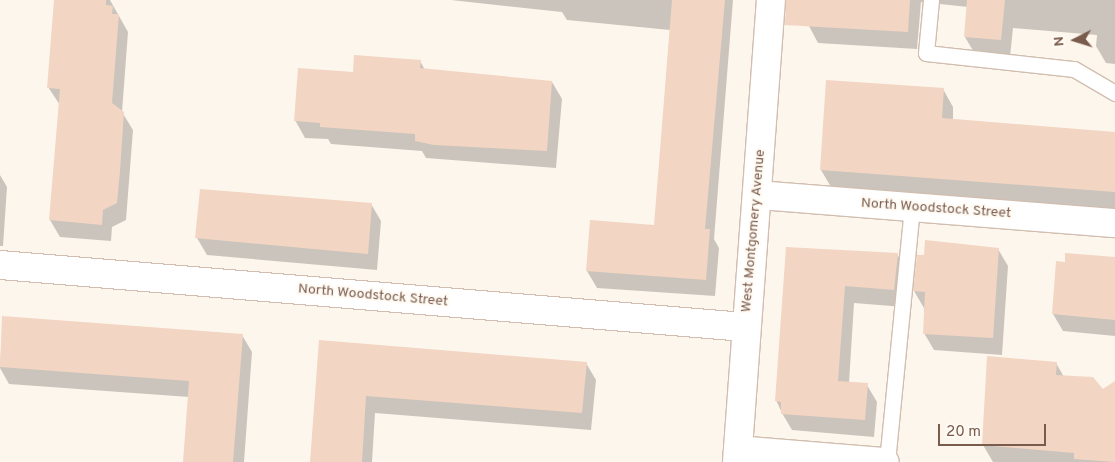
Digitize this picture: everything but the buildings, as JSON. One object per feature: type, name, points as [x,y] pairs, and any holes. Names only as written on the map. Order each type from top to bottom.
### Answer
[{"type":"street","name":"West Montgomery Avenue","points":[[737,456],[745,327],[758,195],[771,0]]},
{"type":"street","name":"North Woodstock Street","points":[[758,195],[1115,223]]},
{"type":"street","name":"North Woodstock Street","points":[[0,265],[745,327]]},
{"type":"street","points":[[737,456],[886,462]]},
{"type":"lane","points":[[931,0],[926,54],[1074,69],[1115,93]]},
{"type":"lane","points":[[886,462],[912,207]]}]
